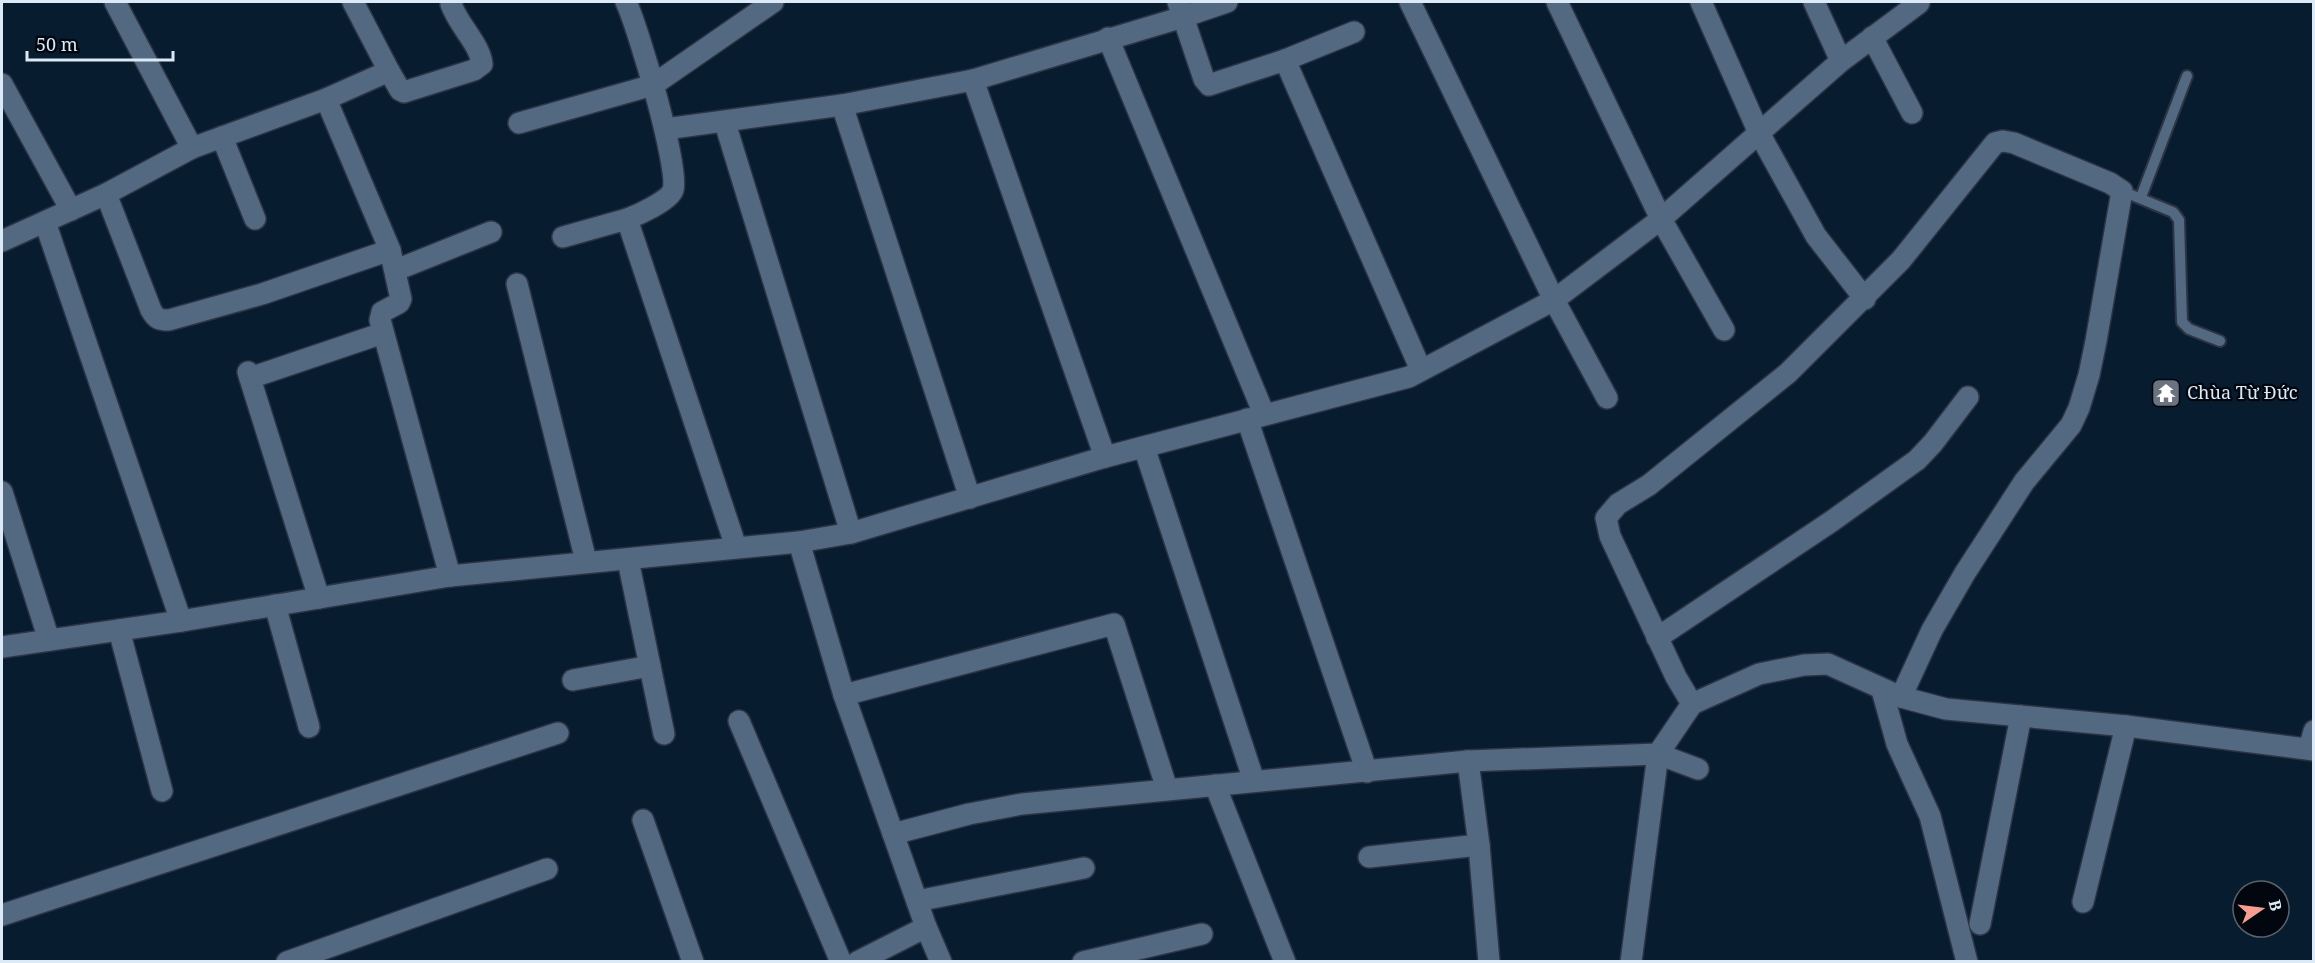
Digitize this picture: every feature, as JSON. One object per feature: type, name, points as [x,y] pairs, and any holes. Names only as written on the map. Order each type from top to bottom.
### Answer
[{"type":"street","points":[[115,2],[192,148]]},
{"type":"street","points":[[353,2],[389,71],[400,90],[404,92],[474,70],[482,64],[481,55],[455,18],[451,4],[453,2]]},
{"type":"street","points":[[563,237],[627,219],[663,201],[673,193],[674,183],[665,129],[626,2]]},
{"type":"street","points":[[519,123],[653,85],[773,2]]},
{"type":"street","points":[[665,129],[725,123],[842,105],[973,80],[1108,38],[1180,9],[1227,2]]},
{"type":"street","points":[[1410,2],[1554,300],[1607,398]]},
{"type":"street","points":[[1557,2],[1661,219],[1724,330]]},
{"type":"street","points":[[1701,2],[1759,133],[1816,236],[1865,299]]},
{"type":"street","points":[[1814,2],[1841,61]]},
{"type":"street","points":[[2,647],[181,621],[450,576],[799,542],[850,533],[1105,457],[1409,377],[1554,300],[1661,219],[1841,61],[1918,3]]},
{"type":"street","points":[[1180,9],[1204,79],[1209,85],[1286,60],[1354,32]]},
{"type":"street","points":[[1872,37],[1912,113]]},
{"type":"street","points":[[1108,38],[1256,416],[1367,772]]},
{"type":"street","points":[[1286,60],[1421,370]]},
{"type":"street","points":[[2,241],[106,194],[192,148],[326,99],[389,71]]},
{"type":"street","points":[[973,80],[1105,457]]},
{"type":"street","points":[[2,84],[71,210]]},
{"type":"street","points":[[326,99],[393,260],[401,299],[399,303],[386,309],[380,316],[383,333],[450,576]]},
{"type":"street","points":[[842,105],[970,498]]},
{"type":"street","points":[[725,123],[850,533]]},
{"type":"street","points":[[222,137],[255,219]]},
{"type":"street","points":[[1692,705],[1610,536],[1606,518],[1618,504],[1649,485],[1788,373],[1865,299],[1901,260],[1995,143],[2003,141],[2110,183],[2131,194],[2079,408],[2071,425],[2024,482],[1965,573],[1932,630],[1901,697]]},
{"type":"street","points":[[106,194],[151,310],[160,320],[169,320],[491,232]]},
{"type":"street","points":[[627,219],[736,547]]},
{"type":"street","points":[[45,222],[181,621]]},
{"type":"street","points":[[517,284],[586,561]]},
{"type":"street","points":[[319,598],[249,375],[383,333]]},
{"type":"street","points":[[1658,638],[1832,521],[1917,460],[1968,397]]},
{"type":"street","points":[[1144,447],[1254,781]]},
{"type":"street","points":[[2,492],[49,640]]},
{"type":"street","points":[[799,542],[844,695],[926,927],[941,962]]},
{"type":"street","points":[[628,560],[664,734]]},
{"type":"street","points":[[275,605],[309,727]]},
{"type":"street","points":[[844,695],[1114,624],[1167,789]]},
{"type":"street","points":[[119,630],[162,791]]},
{"type":"street","points":[[1631,962],[1658,754],[1692,705],[1759,674],[1804,665],[1828,664],[1882,690],[1946,709],[2312,743]]},
{"type":"street","points":[[573,680],[650,666]]},
{"type":"street","points":[[1882,690],[1897,744],[1930,816],[1967,962]]},
{"type":"street","points":[[1980,924],[2021,716]]},
{"type":"street","points":[[739,721],[841,962]]},
{"type":"street","points":[[2083,902],[2126,726]]},
{"type":"street","points":[[2,915],[558,733]]},
{"type":"street","points":[[893,834],[969,814],[1022,804],[1468,761],[1658,754],[1698,769]]},
{"type":"street","points":[[1468,761],[1479,845],[1489,962]]},
{"type":"street","points":[[1215,785],[1285,962]]},
{"type":"street","points":[[644,820],[693,962]]},
{"type":"street","points":[[1369,857],[1479,845]]},
{"type":"street","points":[[917,901],[1084,868]]},
{"type":"street","points":[[287,962],[547,869]]},
{"type":"street","points":[[857,962],[926,927]]},
{"type":"street","points":[[1083,962],[1202,934]]},
{"type":"lane","points":[[2187,76],[2131,194],[2174,212],[2179,220],[2182,322],[2189,329],[2220,341]]},
{"type":"place","name":"Chùa Từ Đức","points":[[2166,393]]}]
